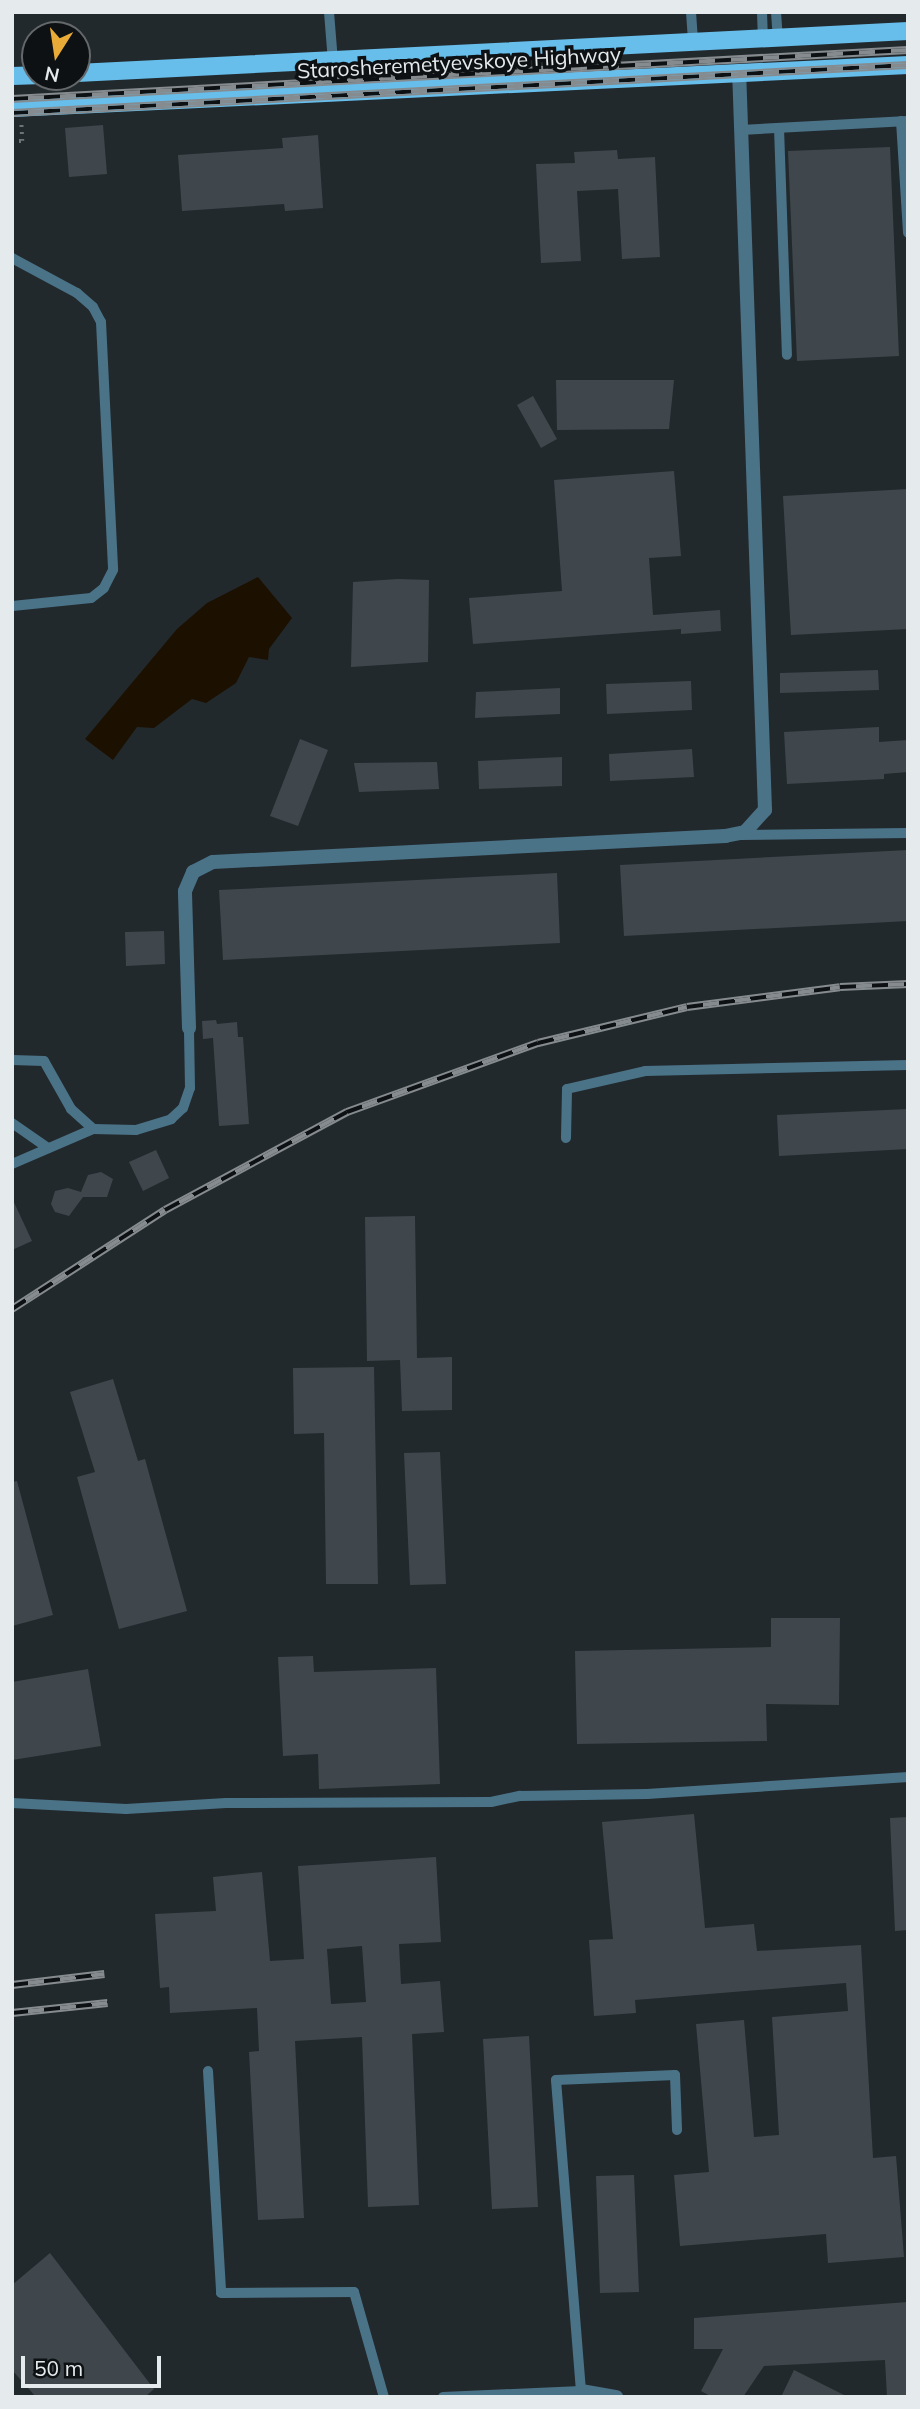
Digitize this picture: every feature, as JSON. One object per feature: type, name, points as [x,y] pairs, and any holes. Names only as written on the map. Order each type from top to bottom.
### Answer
[{"type":"main road","name":"Starosheremetyevskoye Highway","points":[[91,72],[908,31]]},
{"type":"main road","name":"Starosheremetyevskoye Highway","points":[[12,108],[739,71],[908,65]]},
{"type":"street","points":[[189,1028],[185,891],[193,872],[213,862],[725,836],[745,832],[757,822],[767,792],[739,71]]},
{"type":"street","points":[[580,2391],[616,2397]]},
{"type":"lane","points":[[329,12],[333,62]]},
{"type":"lane","points":[[691,12],[693,43]]},
{"type":"lane","points":[[762,12],[770,38]]},
{"type":"lane","points":[[770,38],[776,12]]},
{"type":"lane","points":[[741,130],[904,121],[908,233]]},
{"type":"lane","points":[[779,128],[787,355]]},
{"type":"lane","points":[[12,258],[77,293],[93,307],[101,322],[113,570],[104,588],[91,598],[12,606]]},
{"type":"lane","points":[[725,836],[908,833]]},
{"type":"lane","points":[[12,1164],[93,1129],[156,1126],[183,1108],[190,1088],[189,1028]]},
{"type":"lane","points":[[12,1060],[44,1061],[71,1109],[93,1129]]},
{"type":"lane","points":[[566,1138],[567,1088],[645,1071],[908,1065]]},
{"type":"lane","points":[[12,1123],[48,1148]]},
{"type":"lane","points":[[12,1803],[126,1809],[226,1803],[491,1802],[520,1796],[647,1794],[908,1777]]},
{"type":"lane","points":[[208,2071],[221,2293],[354,2292],[384,2397]]},
{"type":"lane","points":[[443,2397],[580,2391],[556,2080],[675,2075],[677,2130]]},
{"type":"path","points":[[12,124],[21,124],[22,141],[12,142]]},
{"type":"shaded area","points":[[258,577],[292,618],[269,649],[268,660],[249,657],[236,683],[206,703],[192,699],[154,728],[137,727],[113,760],[85,739],[177,629],[207,603]]},
{"type":"building","points":[[103,125],[107,174],[69,177],[65,128]]},
{"type":"building","points":[[318,135],[323,208],[285,211],[284,204],[182,211],[178,155],[283,148],[282,138]]},
{"type":"building","points":[[890,147],[899,356],[797,361],[788,151]]},
{"type":"building","points":[[617,150],[618,159],[655,157],[660,257],[622,259],[618,189],[577,191],[581,261],[541,263],[536,164],[575,163],[574,152]]},
{"type":"building","points":[[556,380],[674,380],[669,429],[557,430]]},
{"type":"building","points":[[533,396],[557,439],[541,448],[517,405]]},
{"type":"building","points":[[674,471],[681,556],[649,558],[653,615],[720,610],[721,631],[681,634],[681,629],[473,644],[469,598],[562,591],[554,480]]},
{"type":"building","points":[[908,489],[908,629],[791,635],[783,496]]},
{"type":"building","points":[[429,580],[428,662],[351,667],[353,582]]},
{"type":"building","points":[[878,670],[879,690],[780,693],[780,673]]},
{"type":"building","points":[[691,681],[692,710],[607,714],[606,684]]},
{"type":"building","points":[[560,688],[560,714],[475,718],[476,692]]},
{"type":"building","points":[[879,727],[879,742],[908,740],[908,772],[884,774],[884,779],[787,784],[784,732]]},
{"type":"building","points":[[300,739],[328,750],[298,826],[270,816]]},
{"type":"building","points":[[692,749],[694,777],[610,781],[609,754]]},
{"type":"building","points":[[562,757],[562,786],[479,789],[478,761]]},
{"type":"building","points":[[437,762],[439,789],[359,792],[354,763]]},
{"type":"building","points":[[908,850],[908,921],[624,936],[620,865]]},
{"type":"building","points":[[557,873],[560,943],[223,960],[219,890]]},
{"type":"building","points":[[164,931],[165,964],[126,966],[125,932]]},
{"type":"building","points":[[216,1020],[217,1024],[237,1022],[238,1037],[243,1037],[249,1124],[219,1126],[213,1038],[203,1039],[202,1021]]},
{"type":"building","points":[[908,1109],[908,1149],[779,1156],[777,1115]]},
{"type":"building","points":[[156,1150],[169,1178],[143,1191],[129,1162]]},
{"type":"building","points":[[101,1172],[113,1179],[107,1197],[83,1197],[69,1216],[55,1212],[51,1204],[55,1191],[68,1188],[81,1192],[88,1175]]},
{"type":"building","points":[[12,1198],[32,1241],[12,1250]]},
{"type":"building","points":[[415,1216],[417,1358],[452,1357],[452,1410],[402,1411],[400,1360],[367,1361],[365,1217]]},
{"type":"building","points":[[374,1367],[378,1584],[326,1584],[324,1433],[294,1434],[293,1368]]},
{"type":"building","points":[[113,1379],[138,1461],[145,1459],[187,1611],[119,1629],[77,1477],[95,1472],[70,1392]]},
{"type":"building","points":[[440,1452],[446,1584],[410,1585],[404,1453]]},
{"type":"building","points":[[17,1481],[53,1615],[12,1626],[12,1482]]},
{"type":"building","points":[[771,1618],[840,1618],[839,1705],[766,1704],[767,1741],[577,1744],[575,1651],[771,1647]]},
{"type":"building","points":[[313,1656],[314,1672],[436,1668],[440,1784],[319,1789],[318,1754],[283,1756],[278,1657]]},
{"type":"building","points":[[88,1669],[101,1746],[12,1760],[12,1682]]},
{"type":"building","points":[[694,1814],[705,1928],[754,1924],[757,1951],[861,1945],[873,2158],[896,2156],[904,2257],[828,2263],[826,2234],[680,2246],[674,2175],[709,2172],[696,2024],[744,2020],[754,2137],[779,2135],[772,2017],[848,2011],[846,1983],[635,2000],[636,2013],[594,2016],[589,1940],[613,1939],[602,1822]]},
{"type":"building","points":[[908,1817],[908,1930],[895,1931],[890,1818]]},
{"type":"building","points":[[436,1857],[441,1942],[399,1944],[401,1984],[440,1981],[444,2032],[412,2034],[419,2205],[368,2207],[362,2037],[295,2041],[304,2218],[258,2220],[249,2052],[259,2051],[257,2008],[170,2013],[169,1987],[160,1988],[155,1914],[216,1911],[213,1877],[262,1872],[270,1961],[304,1959],[298,1866]],"holes":[[[362,1946],[366,2002],[331,2004],[327,1949]]]},
{"type":"building","points":[[529,2036],[538,2207],[492,2209],[483,2039]]},
{"type":"building","points":[[634,2175],[639,2292],[600,2293],[596,2176]]},
{"type":"building","points":[[50,2253],[154,2389],[145,2397],[36,2397],[12,2370],[12,2285]]},
{"type":"building","points":[[908,2302],[908,2397],[887,2397],[885,2360],[764,2366],[743,2397],[712,2397],[701,2391],[723,2349],[694,2349],[694,2318]]},
{"type":"building","points":[[794,2370],[848,2397],[781,2397]]},
{"type":"railway","points":[[12,99],[908,50]]},
{"type":"railway","points":[[12,113],[908,65]]},
{"type":"railway","points":[[12,1309],[165,1210],[347,1112],[538,1043],[687,1007],[840,987],[908,984]]},
{"type":"railway","points":[[12,1985],[104,1974]]},
{"type":"railway","points":[[12,2013],[107,2003]]}]
